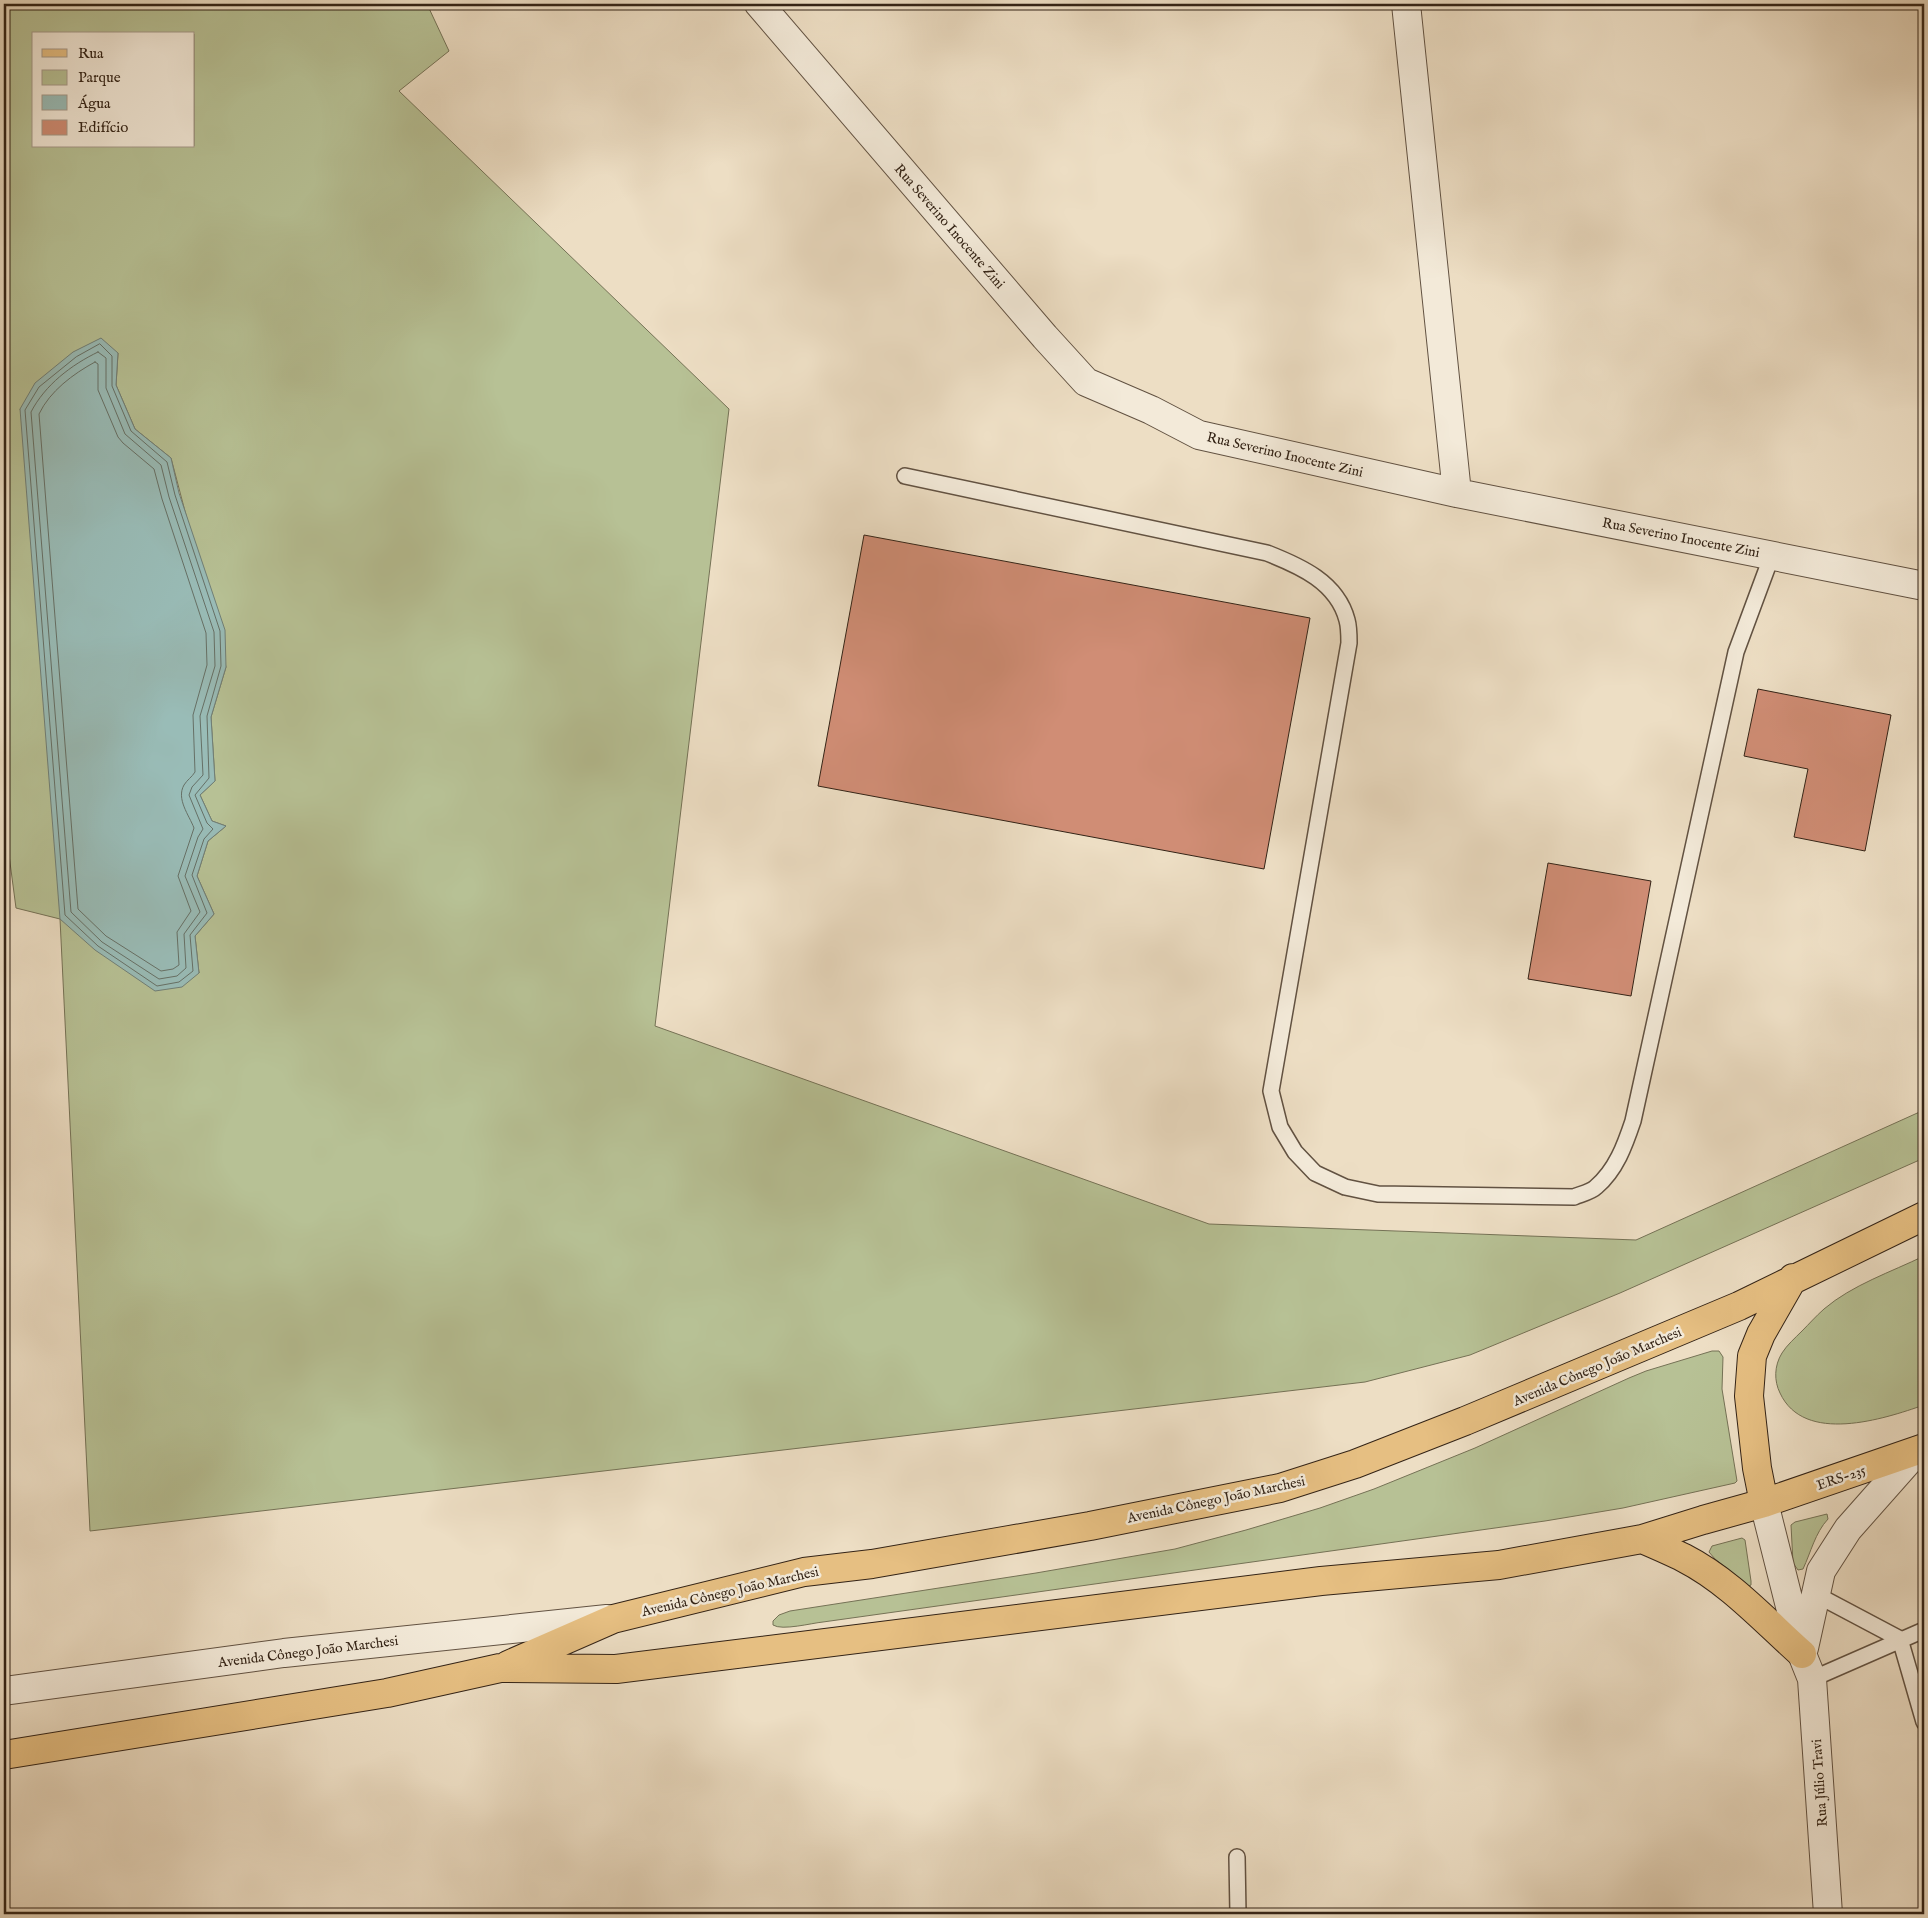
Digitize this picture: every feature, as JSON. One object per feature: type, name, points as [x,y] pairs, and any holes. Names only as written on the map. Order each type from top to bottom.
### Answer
[{"type":"main road","name":"Avenida Cônego João Marchesi","points":[[500,1668],[613,1618],[804,1572],[872,1564],[1090,1526],[1280,1488],[1355,1464],[1465,1421],[1739,1306],[1793,1278],[1924,1216]]},
{"type":"main road","points":[[1764,1504],[1757,1468],[1749,1396],[1752,1356],[1761,1334],[1793,1278]]},
{"type":"main road","name":"ERS-235","points":[[500,1668],[616,1669],[1321,1581],[1498,1566],[1642,1539],[1764,1504],[1921,1449]]},
{"type":"main road","points":[[1642,1539],[1685,1558],[1704,1570],[1736,1595],[1802,1654]]},
{"type":"main road","points":[[4,1755],[387,1693],[500,1668]]},
{"type":"street","name":"Rua Severino Inocente Zini","points":[[759,4],[1045,337],[1086,382],[1151,410],[1199,435],[1457,493],[1924,586]]},
{"type":"street","points":[[1406,4],[1457,493]]},
{"type":"street","points":[[1802,1654],[1821,1570],[1848,1529],[1921,1449]]},
{"type":"street","name":"Rua Júlio Travi","points":[[1764,1504],[1802,1654],[1812,1679],[1828,1914]]},
{"type":"street","name":"Avenida Cônego João Marchesi","points":[[4,1691],[284,1653],[613,1618]]},
{"type":"lane","points":[[905,476],[1267,553],[1297,565],[1322,582],[1337,598],[1348,620],[1349,643],[1271,1091],[1280,1127],[1295,1152],[1314,1173],[1345,1187],[1378,1194],[1574,1197],[1595,1188],[1609,1173],[1622,1152],[1633,1121],[1736,652],[1772,555]]},
{"type":"lane","points":[[1815,1594],[1900,1639],[1924,1722]]},
{"type":"lane","points":[[1812,1679],[1924,1630]]},
{"type":"lane","points":[[1237,1857],[1238,1914]]},
{"type":"green space","points":[[4,4],[427,4],[449,51],[399,91],[729,409],[655,1026],[1209,1224],[1636,1240],[1924,1110],[1924,1158],[1620,1293],[1470,1355],[1365,1382],[90,1531],[60,919],[16,908],[4,817]],"holes":[[[118,353],[116,385],[135,429],[171,458],[226,667],[211,717],[215,781],[200,795],[212,821],[226,826],[208,841],[197,876],[214,914],[195,936],[199,973],[20,409]]]},
{"type":"green space","points":[[1924,1256],[1924,1405],[1888,1416],[1846,1424],[1826,1423],[1807,1419],[1791,1409],[1780,1393],[1776,1378],[1777,1363],[1786,1347],[1818,1314],[1835,1300],[1859,1286]]},
{"type":"green space","points":[[1712,1351],[1719,1351],[1723,1357],[1722,1389],[1737,1481],[1735,1483],[1623,1508],[1545,1521],[797,1626],[777,1627],[773,1625],[773,1621],[779,1615],[790,1611],[1036,1573],[1175,1549],[1246,1530],[1320,1508],[1374,1489],[1475,1448],[1646,1371]]},
{"type":"green space","points":[[1827,1514],[1828,1519],[1816,1536],[1803,1569],[1798,1570],[1793,1563],[1791,1525],[1795,1522]]},
{"type":"green space","points":[[1742,1538],[1745,1540],[1751,1581],[1749,1586],[1709,1552],[1712,1546]]},
{"type":"water","points":[[101,338],[118,353],[116,385],[135,429],[171,458],[179,493],[225,630],[226,667],[211,717],[215,781],[200,795],[212,821],[226,826],[208,841],[197,876],[214,914],[195,936],[199,973],[182,987],[155,991],[95,950],[60,919],[20,409],[35,383],[73,352]]},
{"type":"building","points":[[864,535],[1310,618],[1264,869],[818,786]]},
{"type":"building","points":[[1758,689],[1891,715],[1865,851],[1794,837],[1808,769],[1744,756]]},
{"type":"building","points":[[1548,863],[1651,881],[1631,996],[1528,979]]}]
